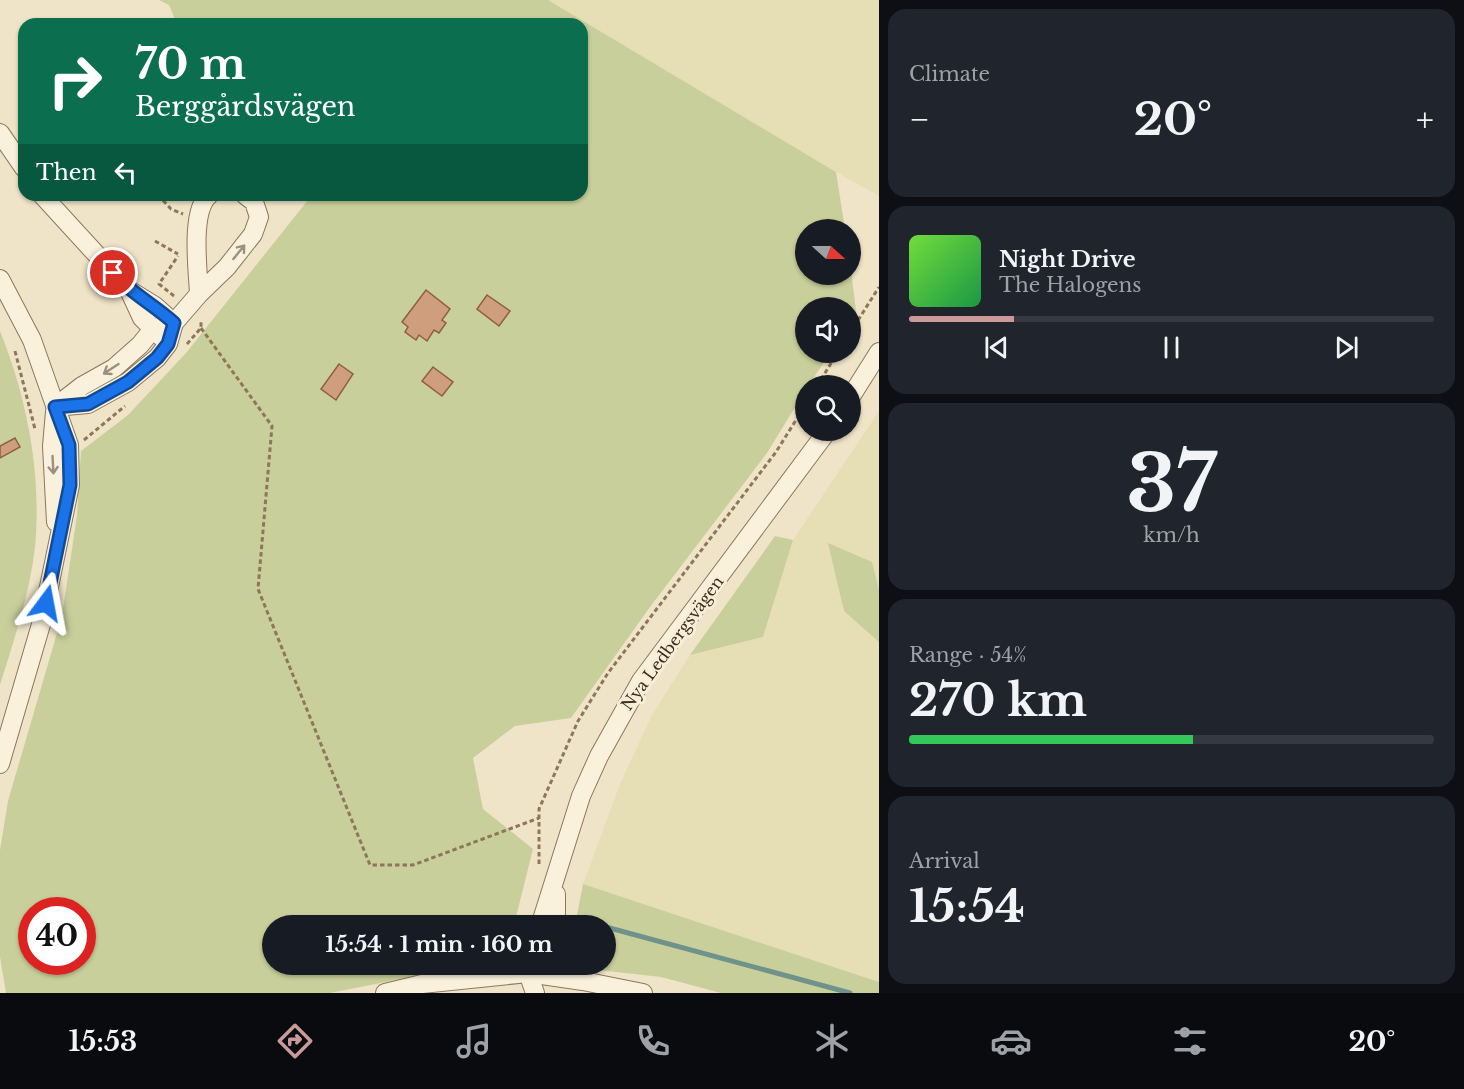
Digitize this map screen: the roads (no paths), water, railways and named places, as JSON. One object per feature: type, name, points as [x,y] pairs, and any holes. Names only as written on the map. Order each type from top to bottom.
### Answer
[{"type":"street","points":[[0,133],[18,159]]},
{"type":"street","points":[[47,201],[129,290],[155,306],[174,323]]},
{"type":"street","points":[[199,294],[198,215],[203,201]]},
{"type":"street","points":[[55,407],[88,404],[128,382],[157,358],[168,344],[174,323],[227,267],[253,234],[259,217],[253,201]]},
{"type":"street","points":[[0,279],[32,340],[55,407],[52,446],[58,549],[42,621],[0,764]]},
{"type":"street","points":[[129,290],[142,318],[168,344]]},
{"type":"street","points":[[55,407],[82,386],[114,368],[140,345],[153,329],[174,323]]},
{"type":"street","points":[[861,381],[879,352]]},
{"type":"street","name":"Nya Ledbergsvägen","points":[[544,915],[581,796],[620,715],[641,681],[820,441]]},
{"type":"street","name":"Nya Ledbergsvägen","points":[[556,878],[556,915]]},
{"type":"street","points":[[385,993],[422,984],[486,975]]},
{"type":"street","points":[[530,975],[535,993]]},
{"type":"street","points":[[549,978],[643,993]]},
{"type":"waterway","points":[[616,930],[850,993]]}]
